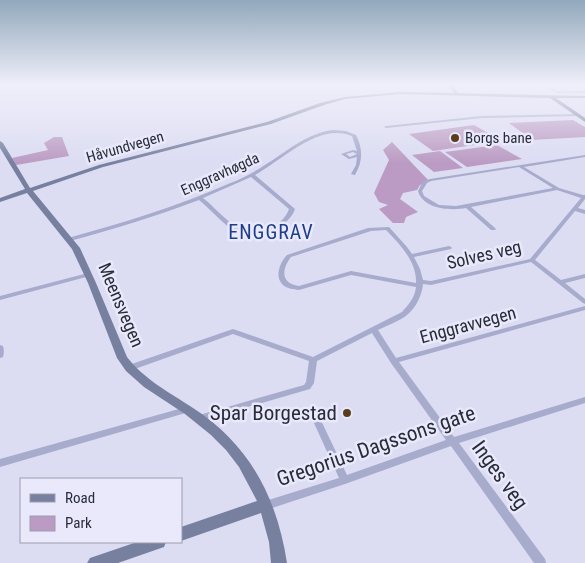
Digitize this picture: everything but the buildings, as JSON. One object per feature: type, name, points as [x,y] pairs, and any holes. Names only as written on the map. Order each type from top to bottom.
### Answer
[{"type":"main road","name":"Håvundvegen","points":[[0,200],[101,166],[269,123],[306,110]]},
{"type":"main road","points":[[571,110],[585,120]]},
{"type":"main road","name":"Meensvegen","points":[[0,143],[29,190],[70,240],[88,275],[122,358],[128,368],[148,386],[199,418],[225,439],[236,451],[255,481],[266,505],[278,548],[279,563]]},
{"type":"main road","name":"Gregorius Dagssons gate","points":[[182,534],[266,505]]},
{"type":"main road","points":[[95,563],[155,543]]},
{"type":"street","points":[[386,128],[432,121],[482,117],[578,115]]},
{"type":"street","name":"Enggravhøgda","points":[[70,240],[143,219],[200,198],[252,175],[315,136],[327,132],[341,131],[352,134],[356,138],[360,154],[360,164],[353,174]]},
{"type":"street","points":[[557,189],[468,207],[438,206],[422,197],[420,191],[425,182],[430,180],[585,156]]},
{"type":"street","points":[[520,166],[557,189],[584,196]]},
{"type":"street","points":[[200,198],[236,231],[249,235],[271,231],[287,218],[292,209],[252,175]]},
{"type":"street","name":"Solves veg","points":[[412,256],[387,228],[370,229],[289,256],[286,258],[281,274],[287,286],[299,288],[351,274],[421,284],[532,260],[576,209],[584,196]]},
{"type":"street","points":[[468,207],[493,229]]},
{"type":"street","points":[[576,209],[585,212]]},
{"type":"street","points":[[128,368],[234,331],[313,360],[395,319],[412,307],[421,284],[419,272],[412,256],[449,248]]},
{"type":"street","points":[[532,260],[585,302]]},
{"type":"street","points":[[0,298],[88,275]]},
{"type":"street","points":[[560,282],[585,276]]},
{"type":"street","name":"Enggravvegen","points":[[394,361],[585,308]]},
{"type":"street","points":[[374,330],[394,361]]},
{"type":"street","points":[[0,348],[0,355]]},
{"type":"street","points":[[199,418],[307,387],[310,383],[313,360]]},
{"type":"street","name":"Inges veg","points":[[394,361],[541,563]]},
{"type":"street","name":"Gregorius Dagssons gate","points":[[266,505],[345,480],[453,441],[584,401]]},
{"type":"street","points":[[0,463],[186,410]]},
{"type":"street","points":[[313,412],[345,480]]},
{"type":"green space","points":[[573,120],[585,127],[585,137],[532,140],[509,123]]},
{"type":"green space","name":"Borgs bane","points":[[474,125],[502,141],[433,151],[409,134]]},
{"type":"green space","points":[[54,137],[62,137],[69,156],[16,165],[12,158],[48,150],[44,143]]},
{"type":"green space","points":[[392,142],[429,181],[420,185],[417,190],[403,193],[400,199],[418,212],[406,217],[404,223],[393,223],[379,209],[388,205],[379,202],[374,193],[389,160],[383,150]]},
{"type":"green space","points":[[497,145],[522,159],[467,167],[445,152]]},
{"type":"green space","points":[[440,151],[463,168],[434,172],[412,155]]},
{"type":"place","name":"Borgs bane","points":[[455,138]]},
{"type":"place","name":"Spar Borgestad","points":[[347,413]]},
{"type":"district","name":"ENGGRAV","points":[[271,232]]}]
